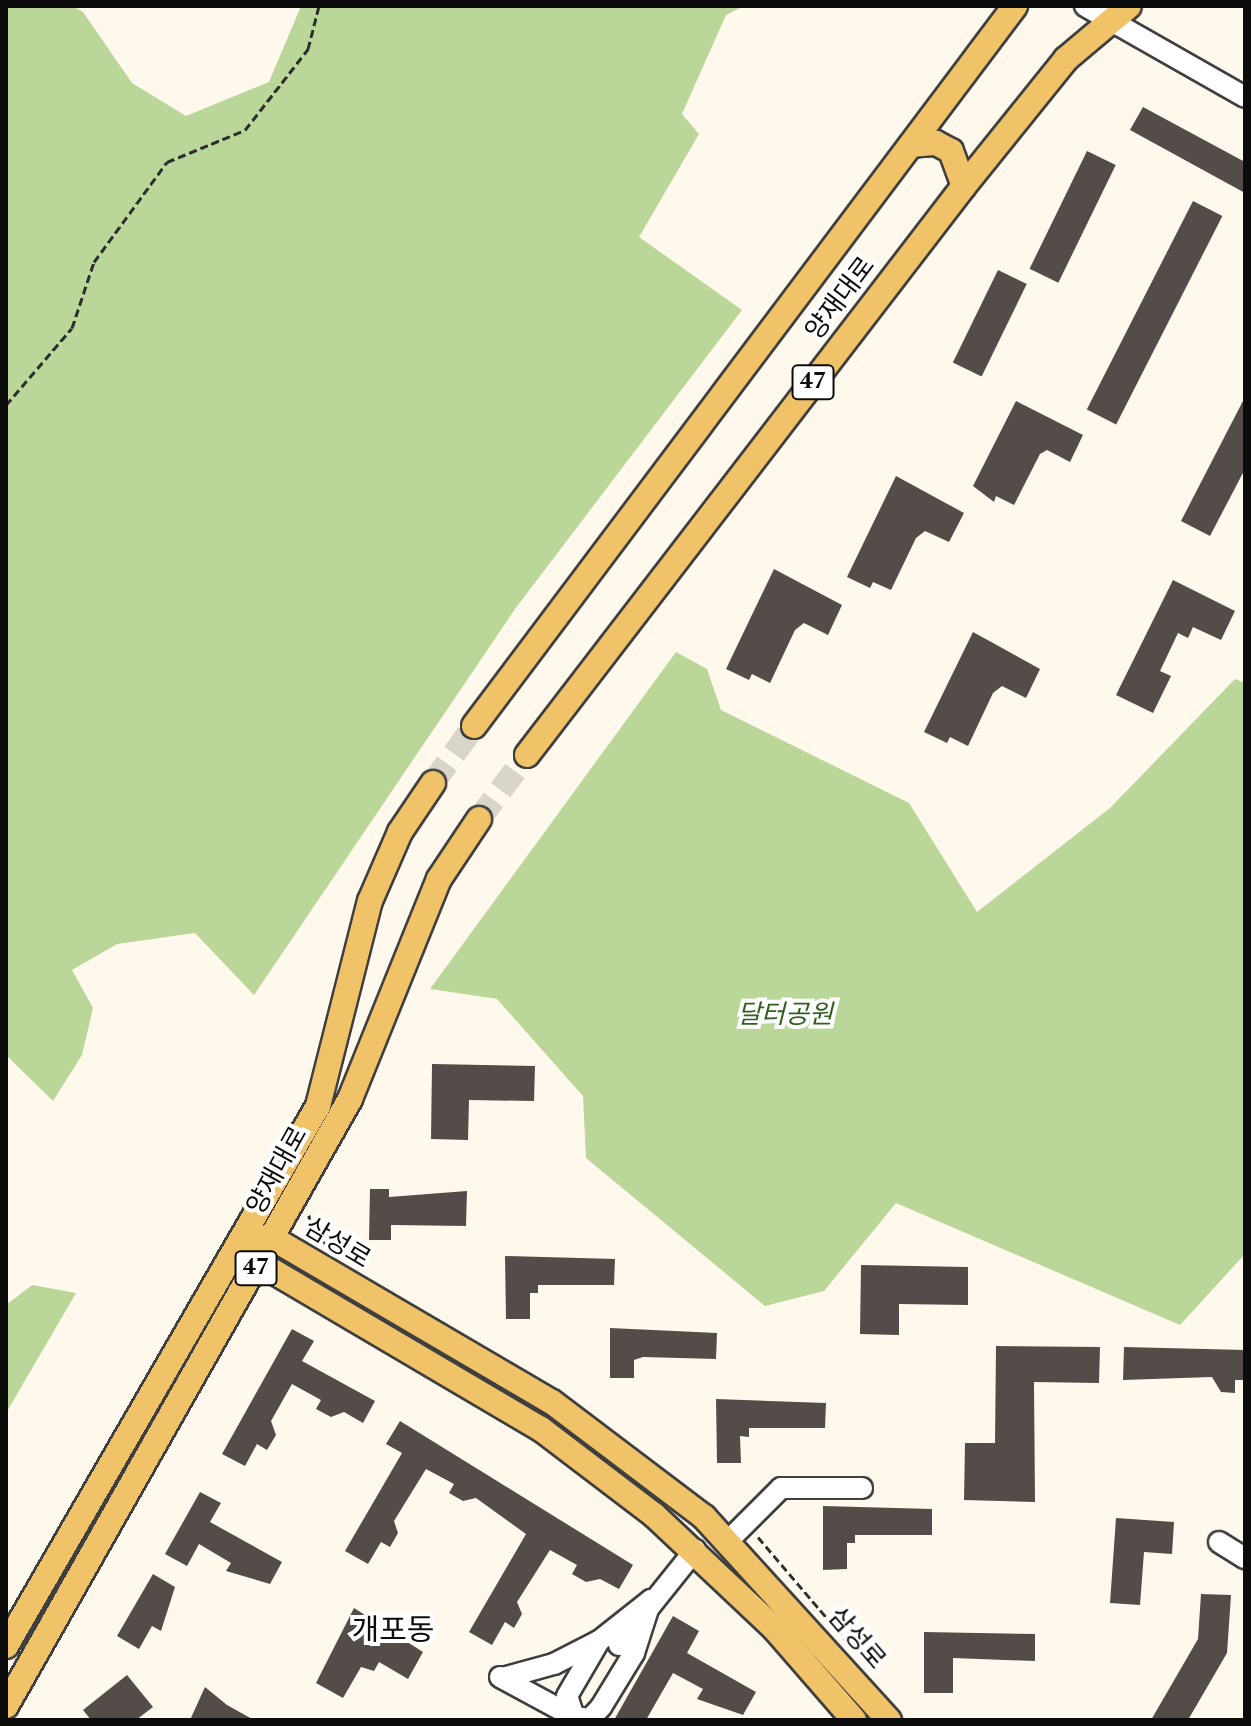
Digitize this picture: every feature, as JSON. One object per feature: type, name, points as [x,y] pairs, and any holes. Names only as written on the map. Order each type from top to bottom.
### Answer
[{"type":"main road","name":"양재대로","points":[[474,726],[1015,6]]},
{"type":"main road","name":"양재대로","points":[[527,755],[964,186],[1066,59],[1121,13]]},
{"type":"main road","points":[[911,145],[936,143],[951,151],[964,186]]},
{"type":"main road","name":"양재대로","points":[[6,1646],[318,1106],[370,901],[400,832],[433,783]]},
{"type":"main road","name":"양재대로","points":[[6,1706],[350,1099],[439,879],[479,819]]},
{"type":"main road","name":"삼성로","points":[[243,1237],[272,1238],[552,1402],[728,1541],[889,1720]]},
{"type":"main road","name":"삼성로","points":[[243,1237],[259,1263],[541,1429],[695,1550],[854,1720]]},
{"type":"street","points":[[1085,6],[1121,13],[1245,97]]},
{"type":"street","points":[[728,1541],[781,1488],[862,1488]]},
{"type":"street","points":[[1219,1542],[1245,1558]]},
{"type":"street","points":[[574,1717],[567,1696],[609,1643],[695,1550]]},
{"type":"street","points":[[609,1643],[554,1664],[497,1675],[574,1717],[590,1719],[601,1707],[634,1653],[651,1600]]},
{"type":"path","points":[[6,405],[72,328],[94,262],[167,162],[245,130],[308,49],[319,6]]},
{"type":"green space","points":[[6,6],[72,6],[83,12],[132,83],[186,116],[269,82],[301,6],[744,6],[726,15],[682,114],[699,134],[639,237],[742,310],[515,609],[254,995],[195,933],[117,944],[72,970],[93,1008],[82,1055],[53,1101],[6,1055]]},
{"type":"green space","name":"달터공원","points":[[676,652],[707,669],[721,710],[909,803],[977,912],[1110,808],[1235,679],[1245,683],[1245,1254],[1180,1325],[896,1203],[824,1291],[765,1306],[586,1158],[583,1096],[497,999],[430,989]]},
{"type":"green space","points":[[32,1285],[76,1293],[6,1413],[6,1305]]},
{"type":"building","points":[[1143,107],[1245,162],[1245,193],[1130,130]]},
{"type":"building","points":[[1087,151],[1116,165],[1058,283],[1030,269]]},
{"type":"building","points":[[1193,201],[1222,216],[1116,424],[1087,409]]},
{"type":"building","points":[[998,270],[1027,284],[982,377],[953,363]]},
{"type":"building","points":[[1245,397],[1245,469],[1210,536],[1181,521]]},
{"type":"building","points":[[1016,401],[1083,435],[1070,462],[1047,450],[1040,454],[1014,505],[996,496],[994,502],[973,486]]},
{"type":"building","points":[[896,476],[964,513],[949,542],[925,531],[916,538],[891,590],[873,582],[870,588],[847,577]]},
{"type":"building","points":[[774,569],[842,605],[828,635],[804,623],[795,630],[770,683],[752,674],[749,680],[726,669]]},
{"type":"building","points":[[1173,580],[1235,611],[1221,640],[1193,627],[1188,638],[1178,633],[1160,671],[1171,676],[1153,713],[1116,695]]},
{"type":"building","points":[[973,632],[1040,669],[1026,698],[1002,686],[993,693],[968,746],[950,737],[947,743],[924,732]]},
{"type":"building","points":[[432,1064],[535,1066],[534,1101],[469,1100],[468,1140],[431,1139]]},
{"type":"building","points":[[370,1189],[389,1189],[389,1197],[467,1191],[466,1226],[391,1225],[391,1240],[369,1240]]},
{"type":"building","points":[[505,1256],[615,1259],[614,1285],[538,1285],[538,1293],[530,1293],[530,1319],[506,1319]]},
{"type":"building","points":[[861,1265],[968,1267],[968,1305],[899,1304],[899,1335],[860,1334]]},
{"type":"building","points":[[610,1328],[717,1333],[716,1359],[643,1357],[634,1360],[634,1378],[610,1378]]},
{"type":"building","points":[[292,1329],[314,1341],[302,1361],[375,1401],[363,1423],[344,1412],[331,1417],[316,1409],[321,1400],[292,1384],[271,1421],[276,1435],[267,1450],[257,1444],[245,1466],[222,1454]]},
{"type":"building","points":[[996,1346],[1100,1347],[1099,1383],[1034,1382],[1035,1502],[964,1500],[965,1443],[995,1443]]},
{"type":"building","points":[[1124,1347],[1245,1350],[1245,1380],[1235,1380],[1235,1393],[1221,1392],[1212,1377],[1123,1380]]},
{"type":"building","points":[[716,1399],[826,1403],[825,1428],[749,1428],[749,1437],[740,1436],[741,1463],[717,1463]]},
{"type":"building","points":[[400,1421],[633,1565],[619,1589],[600,1579],[586,1582],[572,1574],[577,1565],[550,1550],[517,1602],[522,1614],[514,1628],[505,1622],[492,1645],[469,1632],[526,1534],[476,1498],[463,1501],[449,1493],[454,1484],[426,1469],[394,1521],[398,1533],[390,1547],[381,1542],[368,1564],[345,1551],[402,1453],[386,1444]]},
{"type":"building","points":[[200,1492],[221,1503],[210,1522],[282,1562],[270,1584],[226,1571],[231,1563],[199,1544],[187,1566],[165,1554]]},
{"type":"building","points":[[823,1506],[932,1509],[932,1535],[855,1535],[855,1543],[847,1543],[847,1569],[823,1570]]},
{"type":"building","points":[[1116,1518],[1174,1522],[1172,1554],[1144,1552],[1140,1605],[1110,1603]]},
{"type":"building","points":[[153,1574],[175,1587],[161,1631],[152,1626],[139,1649],[117,1636]]},
{"type":"building","points":[[1201,1594],[1231,1595],[1227,1653],[1188,1720],[1151,1720],[1198,1639]]},
{"type":"building","points":[[354,1608],[423,1652],[408,1679],[379,1662],[374,1671],[361,1667],[343,1698],[316,1683]]},
{"type":"building","points":[[673,1616],[699,1631],[687,1653],[756,1692],[743,1715],[697,1699],[703,1689],[673,1673],[646,1720],[614,1720]]},
{"type":"building","points":[[924,1632],[1035,1634],[1035,1661],[953,1658],[953,1693],[924,1693]]},
{"type":"building","points":[[127,1675],[153,1707],[136,1720],[91,1720],[83,1710]]},
{"type":"building","points":[[205,1687],[227,1705],[254,1720],[190,1720]]},
{"type":"tunnel","points":[[433,783],[474,726]]},
{"type":"tunnel","points":[[479,819],[527,755]]},
{"type":"district","name":"개포동","points":[[393,1631]]}]
